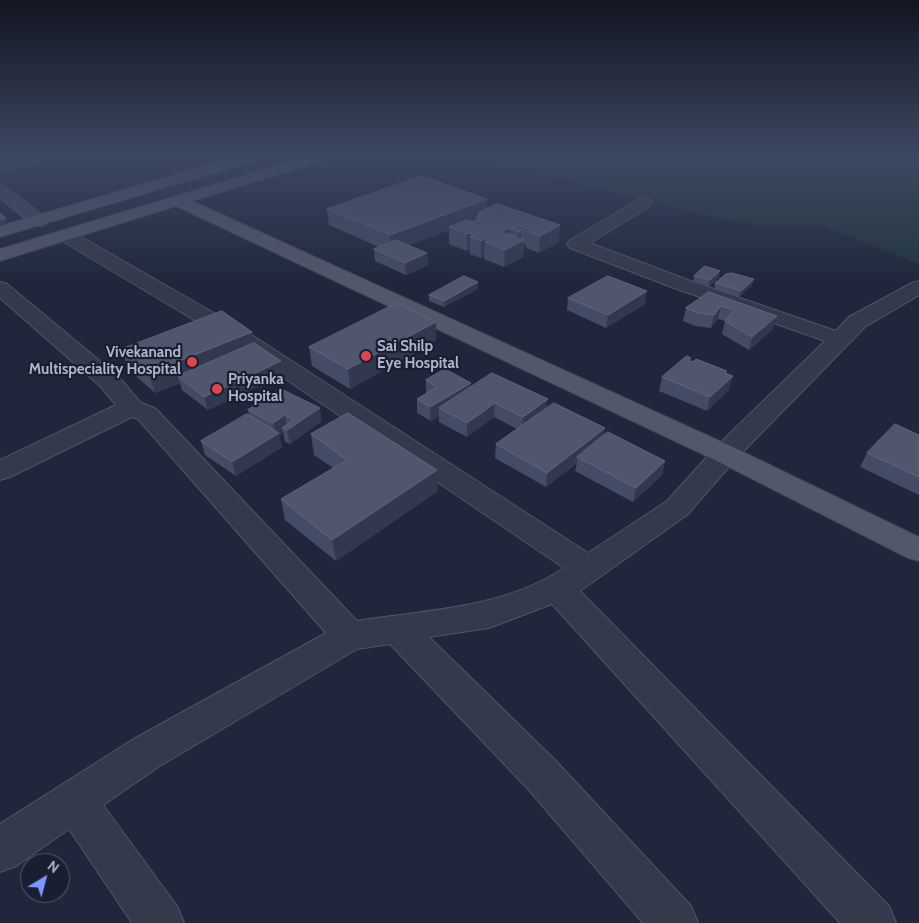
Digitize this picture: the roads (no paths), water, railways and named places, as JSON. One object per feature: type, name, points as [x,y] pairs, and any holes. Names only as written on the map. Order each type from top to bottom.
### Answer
[{"type":"main road","points":[[11,199],[39,221]]},
{"type":"main road","points":[[0,232],[112,199]]},
{"type":"main road","points":[[0,255],[184,199]]},
{"type":"main road","points":[[178,201],[725,454],[919,550]]},
{"type":"street","points":[[644,203],[576,244],[681,284],[839,339]]},
{"type":"street","points":[[65,235],[239,337],[574,578],[872,923]]},
{"type":"street","points":[[0,850],[146,753],[350,636],[489,614],[574,578],[677,508],[725,454],[857,322],[919,287]]},
{"type":"street","points":[[0,288],[109,381],[131,407],[147,414],[350,636]]},
{"type":"street","points":[[0,471],[131,407]]},
{"type":"street","points":[[398,629],[542,775],[674,923]]},
{"type":"street","points":[[75,800],[160,923]]},
{"type":"place","name":"Sai Shilp Eye Hospital","points":[[366,356]]},
{"type":"place","name":"Vivekanand Multispeciality Hospital","points":[[192,362]]},
{"type":"place","name":"Priyanka Hospital","points":[[217,389]]}]
